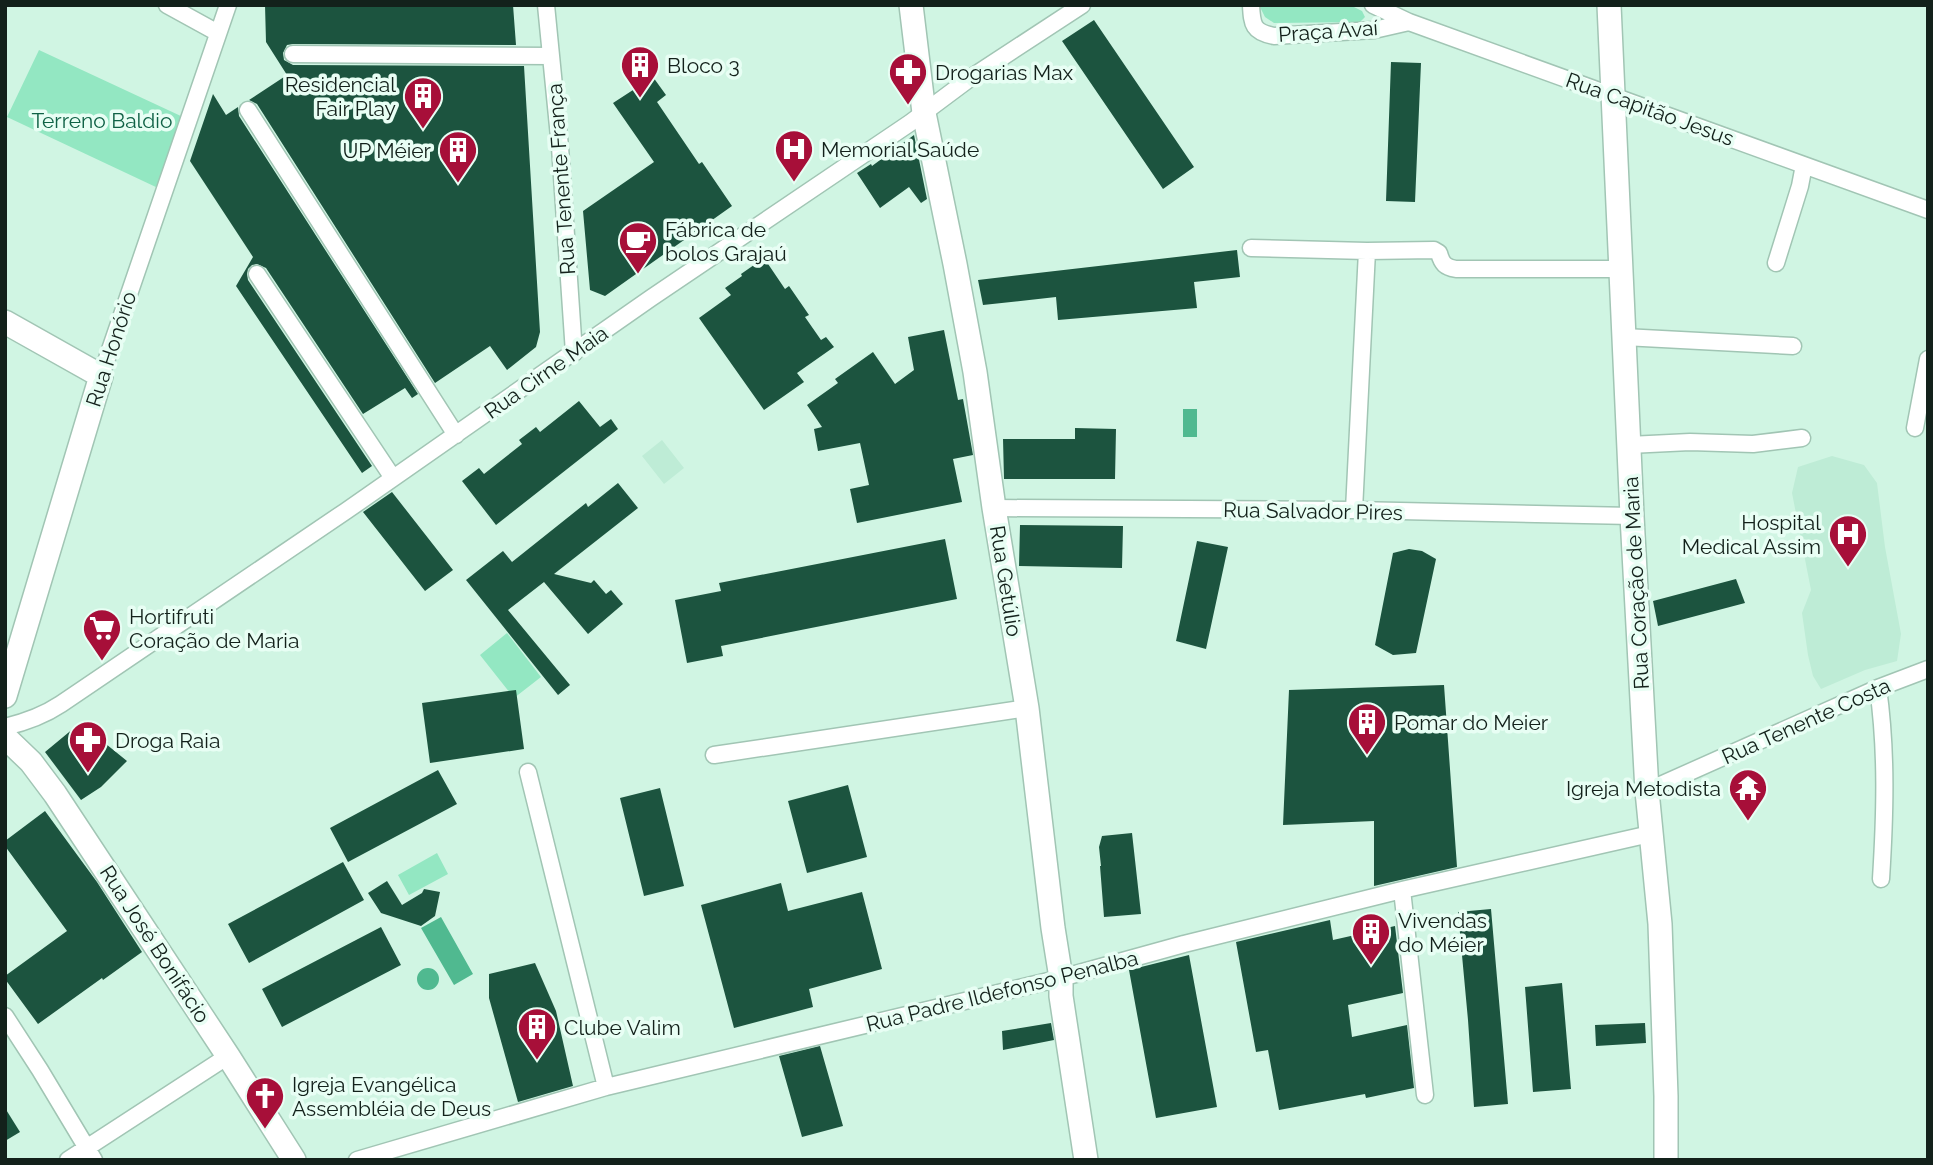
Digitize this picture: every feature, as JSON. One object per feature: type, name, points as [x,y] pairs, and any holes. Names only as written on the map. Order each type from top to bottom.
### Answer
[{"type":"street","points":[[167,5],[218,33]]},
{"type":"street","name":"Rua Honório","points":[[5,696],[101,376],[228,5]]},
{"type":"street","name":"Rua Tenente França","points":[[546,5],[560,147],[574,353]]},
{"type":"street","name":"Rua Getúlio","points":[[911,5],[924,113],[972,359],[1027,708],[1063,1006],[1086,1160]]},
{"type":"street","name":"Rua Cirne Maia","points":[[5,727],[45,715],[924,113],[969,79],[1082,5]]},
{"type":"street","name":"Praça Avaí","points":[[1251,5],[1254,26],[1263,34],[1274,36],[1374,30],[1409,22],[1409,5]]},
{"type":"street","name":"Rua Capitão Jesus","points":[[1373,5],[1409,22],[1928,211]]},
{"type":"street","name":"Rua Coração de Maria","points":[[1609,5],[1647,791],[1660,925],[1666,1096],[1665,1160]]},
{"type":"street","points":[[293,54],[551,56]]},
{"type":"street","points":[[247,110],[456,435]]},
{"type":"street","points":[[1776,263],[1804,165]]},
{"type":"street","points":[[1251,248],[1434,250],[1439,253],[1441,262],[1446,267],[1456,269],[1621,269]]},
{"type":"street","points":[[1354,510],[1367,251]]},
{"type":"street","points":[[257,274],[393,478]]},
{"type":"street","points":[[5,322],[101,376]]},
{"type":"street","points":[[1624,337],[1793,346]]},
{"type":"street","points":[[1915,428],[1928,359]]},
{"type":"street","points":[[1629,445],[1690,442],[1753,444],[1802,438]]},
{"type":"street","name":"Rua Salvador Pires","points":[[994,508],[1354,510],[1632,516]]},
{"type":"street","name":"Rua Tenente Costa","points":[[1647,791],[1878,688],[1928,669]]},
{"type":"street","points":[[1878,688],[1885,756],[1881,879]]},
{"type":"street","points":[[714,755],[1027,708]]},
{"type":"street","name":"Rua José Bonifácio","points":[[5,737],[31,762],[55,794],[294,1160]]},
{"type":"street","points":[[528,772],[606,1087]]},
{"type":"street","name":"Rua Padre Ildefonso Penalba","points":[[357,1160],[606,1087],[1061,978],[1184,944],[1402,890],[1650,834]]},
{"type":"street","points":[[1402,890],[1425,1095]]},
{"type":"street","points":[[5,1016],[90,1154]]},
{"type":"street","points":[[68,1160],[90,1154],[228,1056]]},
{"type":"shaded area","points":[[1183,409],[1197,409],[1197,437],[1183,437]]},
{"type":"shaded area","points":[[662,440],[684,468],[664,484],[642,456]]},
{"type":"shaded area","name":"Hospital Medical Assim","points":[[1832,456],[1864,465],[1877,483],[1885,547],[1901,634],[1897,661],[1865,670],[1821,689],[1813,676],[1808,655],[1802,613],[1811,590],[1792,493],[1798,467]]},
{"type":"shaded area","points":[[441,917],[473,974],[454,985],[421,928]]},
{"type":"shaded area","points":[[428,968],[436,971],[439,979],[436,987],[428,990],[420,987],[417,979],[420,971]]},
{"type":"green space","points":[[1259,5],[1350,5],[1362,11],[1365,17],[1360,22],[1274,23],[1265,17]]},
{"type":"green space","name":"Terreno Baldio","points":[[39,50],[183,117],[158,188],[7,117]]},
{"type":"green space","points":[[507,633],[541,677],[514,698],[480,655]]},
{"type":"green space","points":[[437,853],[448,874],[409,895],[398,875]]},
{"type":"building","points":[[265,5],[513,5],[516,45],[293,44],[287,45],[283,53],[284,60],[293,65],[524,66],[540,332],[536,347],[507,370],[490,346],[435,383],[257,104],[249,100],[287,75],[266,42]]},
{"type":"building","points":[[1094,20],[1194,167],[1163,189],[1062,41]]},
{"type":"building","points":[[1391,62],[1421,63],[1415,202],[1386,201]]},
{"type":"building","points":[[653,77],[666,95],[657,102],[699,164],[702,162],[732,206],[605,296],[590,290],[583,211],[654,162],[613,103]]},
{"type":"building","points":[[213,94],[226,115],[238,107],[239,116],[418,394],[412,398],[405,388],[363,414],[266,268],[257,264],[248,269],[248,280],[372,466],[362,473],[236,286],[253,257],[190,161]]},
{"type":"building","points":[[914,135],[927,199],[921,203],[909,187],[880,208],[857,173],[871,164],[872,166]]},
{"type":"building","points":[[1237,250],[1240,277],[1194,282],[1197,308],[1058,320],[1056,297],[983,305],[978,280]]},
{"type":"building","points":[[764,258],[785,289],[789,286],[809,315],[805,317],[821,340],[826,337],[834,347],[797,373],[804,382],[764,410],[699,318],[731,295],[725,288]]},
{"type":"building","points":[[944,330],[958,400],[963,399],[973,455],[953,459],[962,502],[857,523],[850,489],[869,485],[860,443],[818,451],[814,429],[822,427],[807,405],[838,383],[835,379],[873,352],[895,384],[914,370],[908,337]]},
{"type":"building","points":[[579,401],[600,427],[611,419],[618,429],[496,525],[462,481],[479,468],[484,474],[522,444],[519,440],[536,427],[540,432]]},
{"type":"building","points":[[1075,428],[1116,429],[1115,479],[1004,479],[1003,439],[1075,439]]},
{"type":"building","points":[[618,483],[638,508],[554,574],[591,583],[594,580],[606,594],[611,590],[623,604],[588,634],[544,582],[508,610],[570,685],[558,695],[466,580],[503,551],[512,562],[586,503],[588,507]]},
{"type":"building","points":[[392,492],[453,570],[425,591],[363,512]]},
{"type":"building","points":[[1020,525],[1123,526],[1122,568],[1019,566]]},
{"type":"building","points":[[945,539],[957,599],[721,646],[723,656],[687,663],[675,600],[721,591],[719,583]]},
{"type":"building","points":[[1197,541],[1228,547],[1206,649],[1176,641]]},
{"type":"building","points":[[1409,549],[1422,551],[1436,559],[1416,653],[1393,655],[1375,645],[1393,553]]},
{"type":"building","points":[[1736,579],[1745,603],[1658,626],[1653,601]]},
{"type":"building","name":"Pomar do Meier","points":[[1444,685],[1457,867],[1374,886],[1374,821],[1283,825],[1289,690]]},
{"type":"building","points":[[516,690],[524,749],[430,763],[422,703]]},
{"type":"building","name":"Droga Raia","points":[[80,723],[127,761],[101,787],[81,800],[45,752]]},
{"type":"building","points":[[438,770],[457,804],[348,862],[330,828]]},
{"type":"building","points":[[848,785],[867,857],[807,873],[788,801]]},
{"type":"building","points":[[660,788],[684,886],[644,896],[620,798]]},
{"type":"building","points":[[45,811],[97,882],[142,952],[38,1024],[5,976],[67,931],[5,846],[5,841]]},
{"type":"building","points":[[1132,833],[1141,914],[1104,917],[1099,847],[1102,836]]},
{"type":"building","points":[[343,862],[364,900],[249,963],[228,924]]},
{"type":"building","points":[[387,881],[402,905],[424,889],[440,892],[435,916],[421,926],[381,913],[368,893]]},
{"type":"building","points":[[781,883],[788,911],[862,892],[882,969],[809,989],[813,1007],[734,1028],[701,905]]},
{"type":"building","points":[[1491,909],[1508,1104],[1474,1107],[1458,912]]},
{"type":"building","points":[[1330,920],[1333,940],[1395,926],[1403,993],[1348,1005],[1352,1037],[1407,1025],[1414,1088],[1366,1098],[1365,1094],[1279,1110],[1268,1050],[1256,1052],[1236,942]]},
{"type":"building","points":[[381,927],[401,965],[282,1027],[262,989]]},
{"type":"building","points":[[1189,955],[1217,1107],[1156,1118],[1129,970]]},
{"type":"building","name":"Clube Valim","points":[[535,963],[556,1011],[573,1086],[518,1102],[489,998],[489,974]]},
{"type":"building","points":[[1562,983],[1571,1089],[1533,1092],[1525,987]]},
{"type":"building","points":[[1051,1023],[1054,1040],[1003,1050],[1002,1031]]},
{"type":"building","points":[[1645,1023],[1646,1043],[1596,1046],[1595,1025]]},
{"type":"building","points":[[820,1046],[843,1126],[802,1137],[779,1056]]},
{"type":"building","points":[[5,1108],[20,1132],[5,1141]]},
{"type":"place","name":"Bloco 3","points":[[640,99]]},
{"type":"place","name":"Drogarias Max","points":[[908,106]]},
{"type":"place","name":"Residencial Fair Play","points":[[423,130]]},
{"type":"place","name":"Memorial Saúde","points":[[794,183]]},
{"type":"place","name":"UP Méier","points":[[458,184]]},
{"type":"place","name":"Fábrica de bolos Grajaú","points":[[638,275]]},
{"type":"place","name":"Hospital Medical Assim","points":[[1848,568]]},
{"type":"place","name":"Hortifruti Coração de Maria","points":[[102,662]]},
{"type":"place","name":"Pomar do Meier","points":[[1367,756]]},
{"type":"place","name":"Droga Raia","points":[[88,774]]},
{"type":"place","name":"Igreja Metodista","points":[[1748,822]]},
{"type":"place","name":"Vivendas do Méier","points":[[1371,966]]},
{"type":"place","name":"Clube Valim","points":[[537,1061]]},
{"type":"place","name":"Igreja Evangélica Assembléia de Deus","points":[[265,1130]]}]
